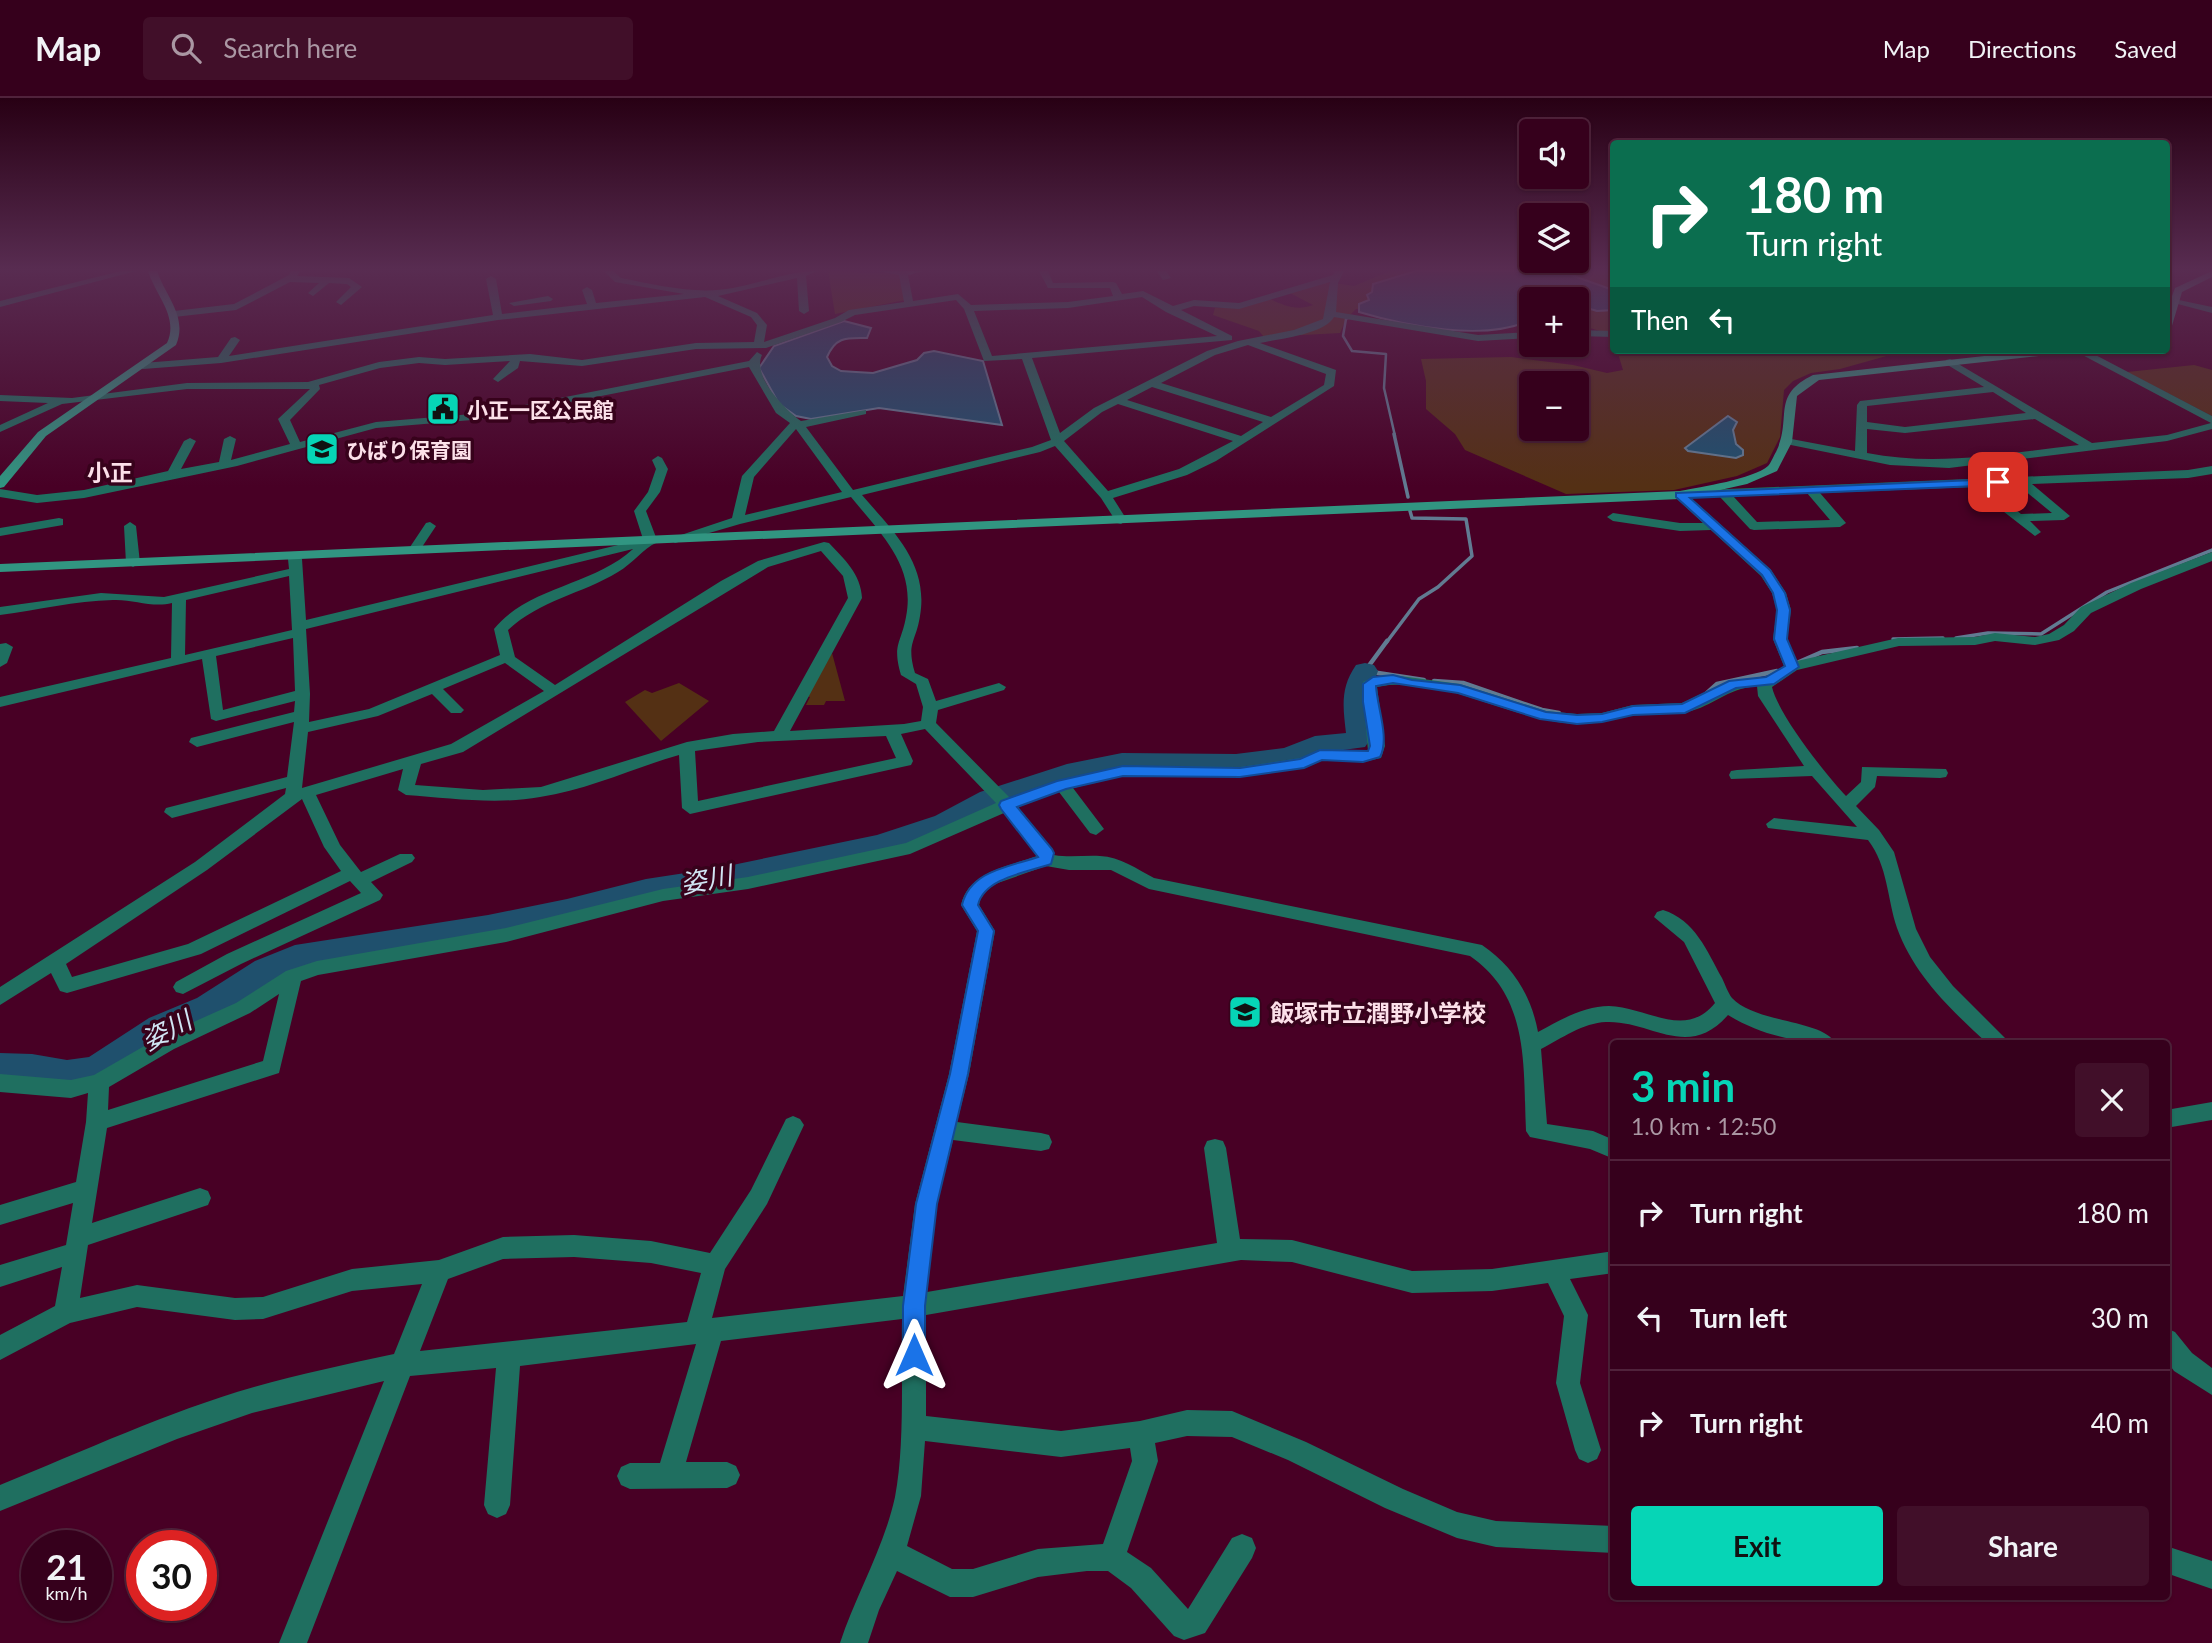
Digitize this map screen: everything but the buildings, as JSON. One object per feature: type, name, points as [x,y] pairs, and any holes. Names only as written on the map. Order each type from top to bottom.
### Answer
[{"type":"street","points":[[0,484],[41,434],[143,366],[170,343]]},
{"type":"street","points":[[221,360],[233,343]]},
{"type":"street","points":[[258,355],[261,343]]},
{"type":"street","points":[[143,366],[221,360],[334,343]]},
{"type":"street","points":[[0,398],[60,401],[187,386],[313,384],[379,365],[404,361],[516,358],[582,363],[696,346],[766,343]]},
{"type":"street","points":[[982,343],[988,359],[1208,343]]},
{"type":"street","points":[[675,539],[738,520],[1037,450],[1057,442],[1098,410],[1233,343]]},
{"type":"street","points":[[1106,496],[1183,472],[1212,459],[1329,386],[1332,372],[1244,343]]},
{"type":"street","points":[[760,345],[753,363],[755,372],[780,411],[798,423],[852,494],[908,558],[915,576],[913,619],[900,650],[908,675],[923,682],[931,707],[928,724]]},
{"type":"street","points":[[1680,495],[1720,488],[1761,475],[1773,468],[1786,441],[1790,394],[1799,385],[1817,377],[2028,354]]},
{"type":"street","points":[[2086,354],[2212,420]]},
{"type":"street","points":[[1026,356],[1057,442],[1106,496],[1121,520]]},
{"type":"street","points":[[498,379],[514,366],[516,358]]},
{"type":"street","points":[[1950,362],[2090,447]]},
{"type":"street","points":[[0,494],[37,499],[60,498],[224,465],[376,425],[484,416],[753,363]]},
{"type":"street","points":[[1151,383],[1274,422]]},
{"type":"street","points":[[296,446],[284,419],[312,393],[315,389],[313,384]]},
{"type":"street","points":[[1861,455],[1864,403],[1995,390]]},
{"type":"street","points":[[1118,400],[1241,440]]},
{"type":"street","points":[[0,429],[60,401]]},
{"type":"street","points":[[738,520],[748,476],[798,423],[862,412]]},
{"type":"street","points":[[1861,425],[1905,430],[2038,415]]},
{"type":"street","points":[[1786,441],[1921,464],[1949,464],[2167,438],[2212,426]]},
{"type":"street","points":[[224,465],[230,439]]},
{"type":"street","points":[[173,474],[190,441]]},
{"type":"street","points":[[649,541],[640,511],[654,492],[662,469],[657,460]]},
{"type":"street","points":[[0,568],[675,539],[825,539],[884,530],[2188,474],[2212,470]]},
{"type":"street","points":[[2018,518],[2064,516],[2021,481]]},
{"type":"street","points":[[1975,483],[2035,532]]},
{"type":"street","points":[[1723,493],[1754,526],[1840,523],[1811,490]]},
{"type":"street","points":[[1680,495],[1766,573],[1779,593],[1784,610],[1780,639],[1792,667]]},
{"type":"street","points":[[1613,517],[1680,527],[1714,526]]},
{"type":"street","points":[[0,532],[59,522]]},
{"type":"street","points":[[130,526],[133,563]]},
{"type":"street","points":[[414,550],[430,526]]},
{"type":"street","points":[[173,812],[298,789],[413,762],[457,748],[763,564],[825,539]]},
{"type":"street","points":[[779,737],[855,598],[856,587],[851,577],[825,539]]},
{"type":"street","points":[[0,702],[209,655],[300,629],[649,541]]},
{"type":"street","points":[[553,690],[508,656],[501,629],[506,623],[541,602],[608,572],[642,550],[649,541]]},
{"type":"street","points":[[183,987],[234,959],[374,895],[332,847],[298,789],[303,694],[295,556]]},
{"type":"street","points":[[1997,1040],[1967,1014],[1920,959],[1907,929],[1886,853],[1816,771],[1766,696],[1764,687],[1792,667],[1909,640],[1975,641],[1995,637],[2035,641],[2054,637],[2069,628],[2087,610],[2136,586],[2212,556]]},
{"type":"street","points":[[0,611],[111,596],[134,597],[153,602],[296,571]]},
{"type":"street","points":[[178,662],[179,598]]},
{"type":"street","points":[[0,648],[6,647],[0,663]]},
{"type":"street","points":[[209,655],[216,716],[303,694]]},
{"type":"street","points":[[197,742],[302,722],[373,713],[508,656]]},
{"type":"street","points":[[0,1083],[71,1089],[99,1082],[167,1043],[243,1008],[293,976],[317,968],[506,935],[663,895],[748,883],[898,852],[1007,805],[1062,785],[1123,771],[1240,772],[1304,763],[1320,755],[1363,757],[1374,754],[1377,746],[1369,684],[1378,680],[1393,679],[1412,684],[1460,689],[1545,716],[1577,719],[1602,718],[1633,710],[1685,708],[1734,684],[1769,681]]},
{"type":"street","points":[[931,707],[999,687]]},
{"type":"street","points":[[434,688],[456,710]]},
{"type":"street","points":[[413,762],[406,790],[516,796],[559,788],[687,747],[733,739],[892,732],[928,724]]},
{"type":"street","points":[[928,724],[1007,805],[1046,853],[1045,860]]},
{"type":"street","points":[[687,747],[690,808],[905,761],[892,732]]},
{"type":"street","points":[[1737,775],[1816,771]]},
{"type":"street","points":[[1846,806],[1869,783],[1868,771],[1940,773]]},
{"type":"street","points":[[1062,785],[1096,829]]},
{"type":"street","points":[[0,997],[201,866],[298,789]]},
{"type":"street","points":[[1774,824],[1873,835]]},
{"type":"street","points":[[55,961],[67,986],[194,949],[356,876],[406,858]]},
{"type":"street","points":[[854,1643],[866,1607],[891,1553],[908,1496],[914,1427],[914,1306],[926,1204],[959,1074],[986,931],[970,905],[973,892],[989,880],[1045,860],[1069,864],[1116,865],[1149,883],[1475,950],[1496,964],[1514,987],[1532,1044],[1536,1131],[1593,1140],[1610,1148]]},
{"type":"street","points":[[1663,917],[1691,937],[1725,1003],[1762,1023],[1813,1035],[1820,1040]]},
{"type":"street","points":[[97,1122],[272,1067],[293,976]]},
{"type":"street","points":[[1532,1044],[1581,1020],[1604,1014],[1676,1030],[1693,1030],[1721,1013],[1725,1003]]},
{"type":"street","points":[[66,1313],[97,1122],[99,1082]]},
{"type":"street","points":[[2170,1118],[2212,1111]]},
{"type":"street","points":[[670,1476],[704,1331],[715,1265],[759,1197],[793,1125]]},
{"type":"street","points":[[945,1130],[1041,1142]]},
{"type":"street","points":[[1215,1149],[1230,1251]]},
{"type":"street","points":[[0,1215],[86,1189]]},
{"type":"street","points":[[0,1276],[200,1198]]},
{"type":"street","points":[[0,1348],[66,1313],[137,1296],[235,1310],[263,1308],[352,1280],[439,1271],[503,1248],[574,1245],[651,1252],[715,1265]]},
{"type":"street","points":[[0,1498],[177,1426],[252,1400],[332,1379],[402,1365],[509,1355],[914,1306],[1230,1251],[1292,1251],[1412,1282],[1492,1280],[1610,1263]]},
{"type":"street","points":[[293,1643],[439,1271]]},
{"type":"street","points":[[1555,1271],[1576,1315],[1568,1384],[1588,1450]]},
{"type":"street","points":[[2170,1345],[2183,1362],[2212,1383]]},
{"type":"street","points":[[498,1504],[509,1355]]},
{"type":"street","points":[[914,1427],[1061,1444],[1140,1434],[1187,1423],[1232,1424],[1457,1525],[1496,1534],[1610,1541]]},
{"type":"street","points":[[1112,1558],[1145,1461],[1140,1434]]},
{"type":"street","points":[[631,1476],[727,1475]]},
{"type":"street","points":[[891,1553],[950,1583],[973,1583],[1038,1563],[1112,1558],[1140,1578],[1184,1626],[1195,1623],[1242,1548]]},
{"type":"street","points":[[2170,1560],[2212,1575]]},
{"type":"shaded area","points":[[1618,354],[1894,354],[1840,369],[1811,373],[1793,381],[1784,390],[1780,437],[1767,463],[1737,476],[1674,490],[1566,494],[1465,450],[1455,434],[1426,409],[1426,381],[1421,359],[1511,357],[1573,365],[1607,373],[1623,370]]},
{"type":"shaded area","points":[[2194,365],[2212,370],[2212,416],[2127,372]]},
{"type":"shaded area","points":[[832,653],[845,701],[806,705],[810,697],[806,696]]},
{"type":"shaded area","points":[[679,683],[709,701],[661,741],[625,702],[645,690],[652,693]]},
{"type":"water","points":[[782,343],[837,343],[827,357],[832,366],[841,371],[873,373],[917,360],[924,353],[934,351],[983,361],[1002,425],[879,408],[811,419],[796,416],[779,404],[759,368],[774,346]]},
{"type":"water","points":[[1728,416],[1737,422],[1733,430],[1736,444],[1743,450],[1743,455],[1736,458],[1688,451],[1685,448]]},
{"type":"waterway","points":[[1347,343],[1352,351],[1386,354],[1384,388],[1395,436]]},
{"type":"waterway","points":[[1394,434],[1408,497]]},
{"type":"waterway","points":[[1386,643],[1419,599],[1438,587],[1472,556],[1466,519],[1412,518],[1410,511]]},
{"type":"waterway","points":[[1956,638],[1988,633],[2041,634],[2107,592],[2212,550]]},
{"type":"waterway","points":[[1893,639],[1943,638]]},
{"type":"waterway","points":[[1387,641],[1365,671],[1424,680]]},
{"type":"waterway","points":[[1799,662],[1822,652],[1857,648]]},
{"type":"waterway","name":"姿川","points":[[0,1068],[32,1069],[67,1075],[97,1071],[162,1028],[209,1008],[267,970],[295,958],[488,927],[567,911],[646,890],[718,879],[877,846],[917,835],[990,799],[1067,773],[1122,762],[1236,763],[1290,757],[1315,745],[1355,741],[1360,734],[1358,685],[1365,671]]},
{"type":"waterway","points":[[1707,693],[1717,684],[1777,671]]},
{"type":"waterway","points":[[1434,681],[1463,683],[1542,710],[1559,713]]},
{"type":"place","name":"小正一区公民館","points":[[443,409]]},
{"type":"place","name":"ひばり保育園","points":[[322,449]]},
{"type":"place","name":"飯塚市立潤野小学校","points":[[1245,1012]]},
{"type":"district","name":"小正","points":[[110,472]]},
{"type":"route","points":[[914,1355],[914,1306],[926,1204],[959,1074],[986,931],[970,905],[973,892],[989,880],[1045,860],[1046,853],[1007,805],[1062,785],[1123,771],[1240,772],[1304,763],[1320,755],[1363,757],[1374,754],[1377,746],[1369,684],[1378,680],[1393,679],[1412,684],[1460,689],[1545,716],[1577,719],[1602,718],[1633,710],[1685,708],[1703,702],[1716,692],[1734,684],[1769,681],[1782,676],[1792,667],[1780,639],[1784,626],[1784,610],[1779,593],[1766,573],[1680,495],[1998,482]]}]
